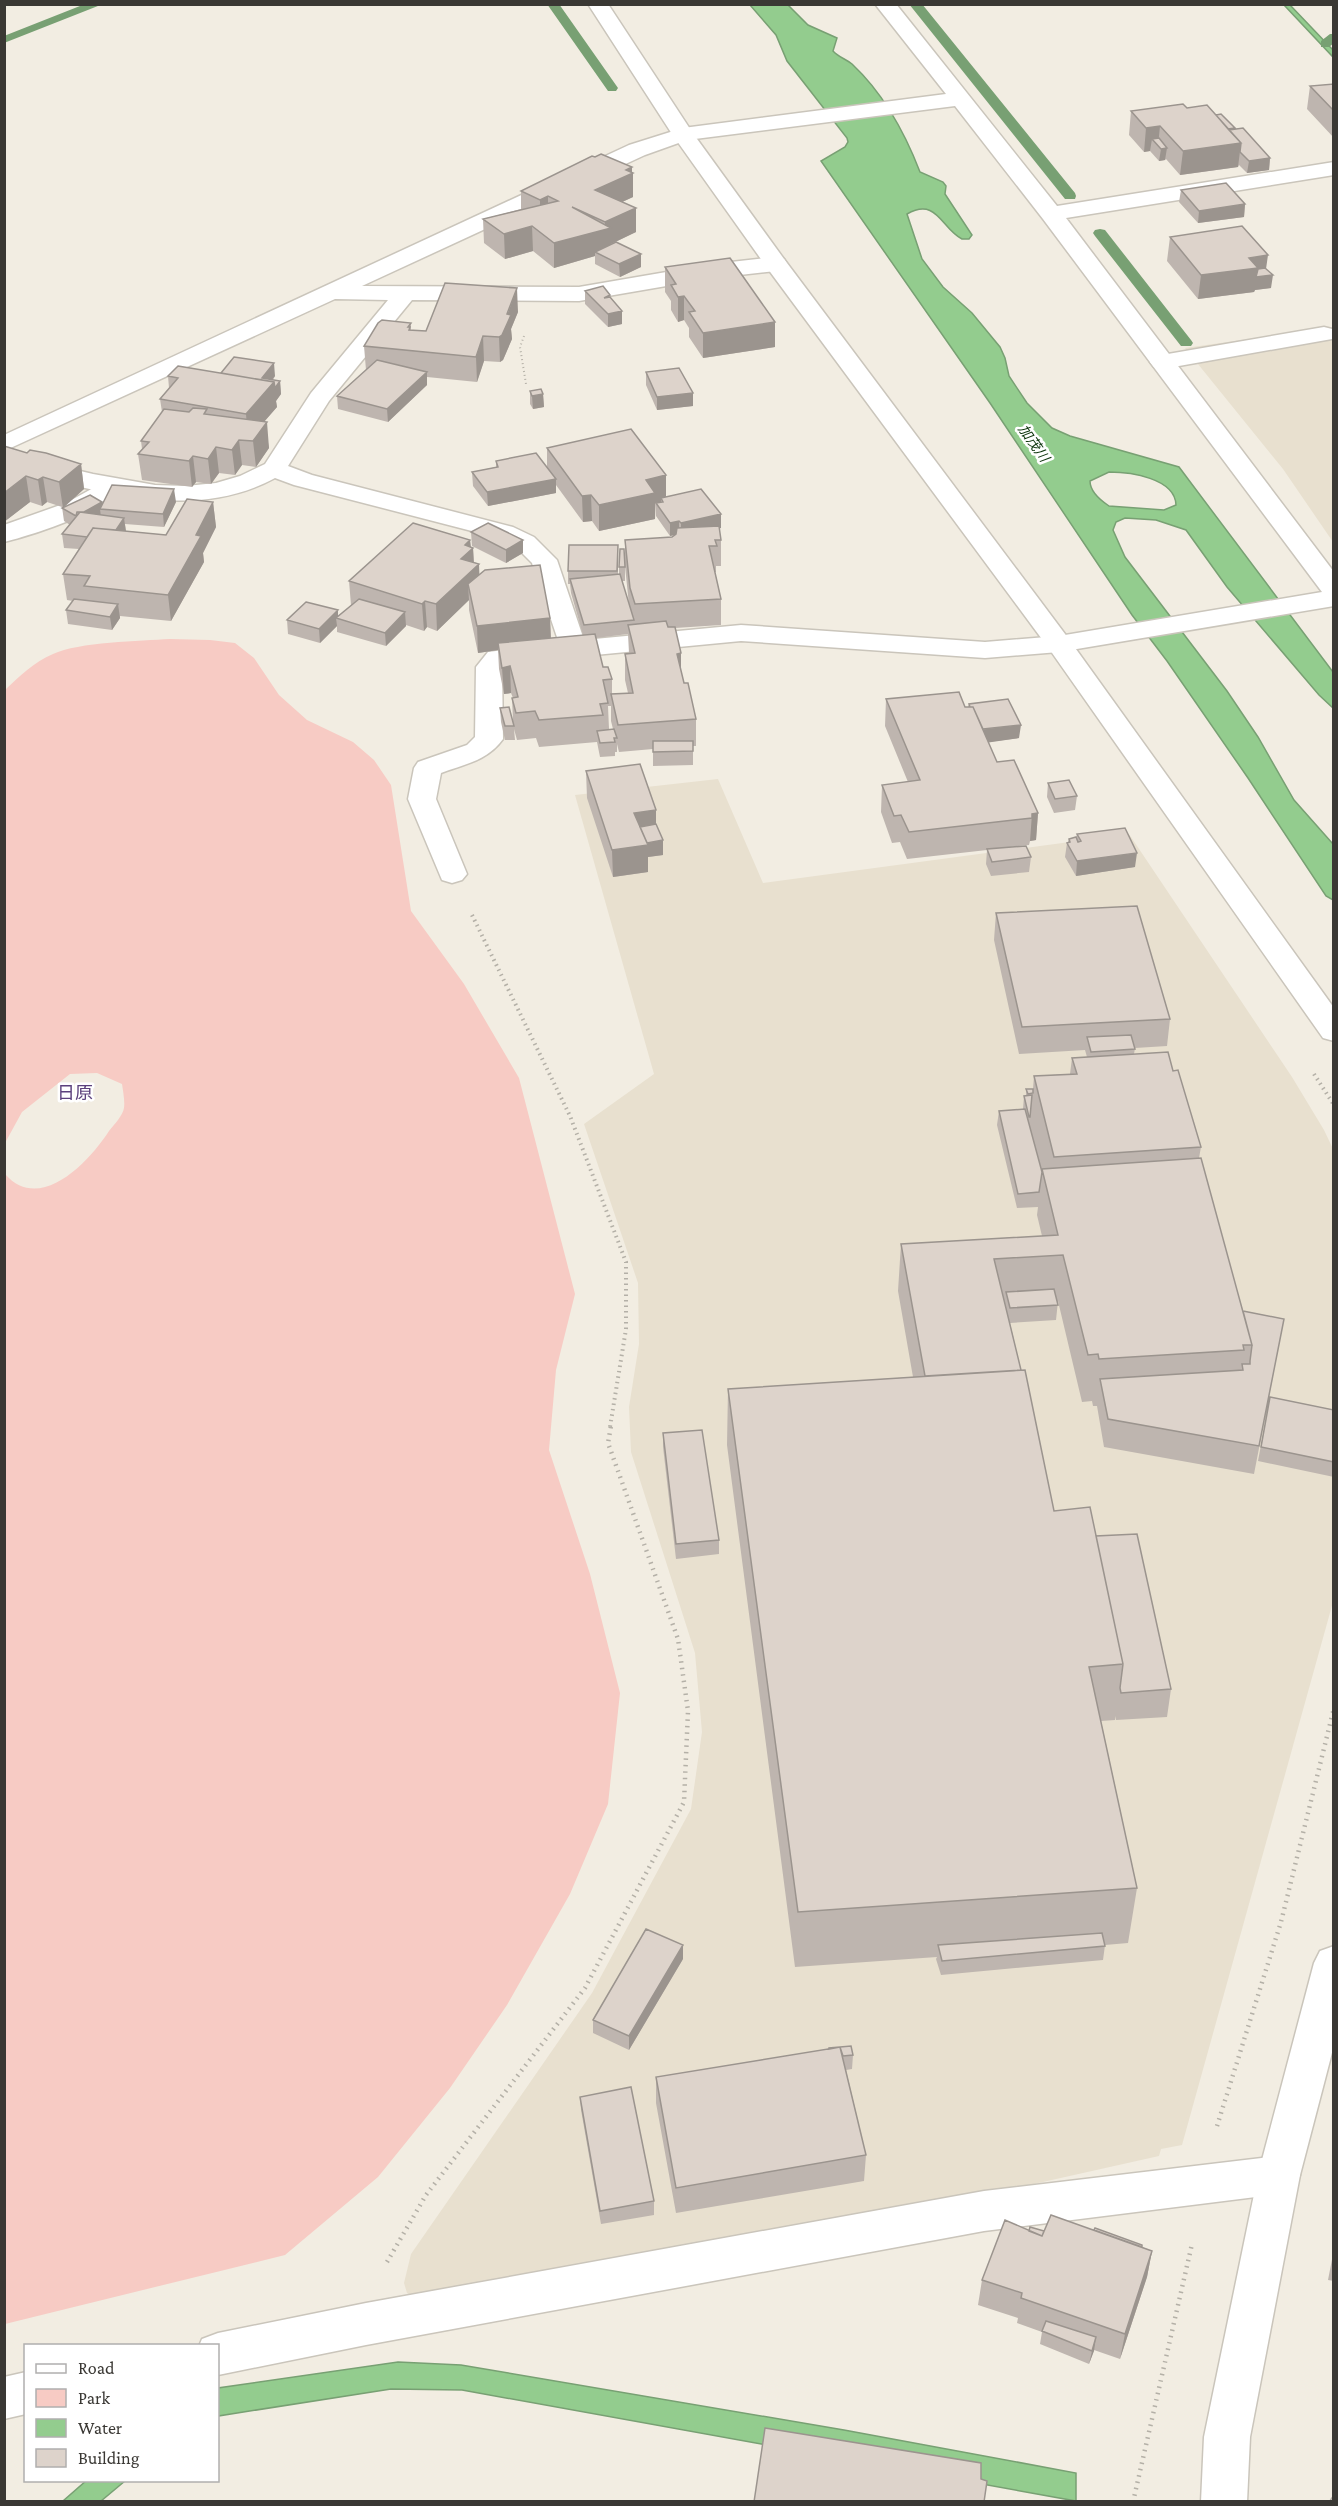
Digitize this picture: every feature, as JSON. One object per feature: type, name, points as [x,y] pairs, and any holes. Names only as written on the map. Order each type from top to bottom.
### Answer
[{"type":"street","points":[[598,4],[683,134],[776,264],[1059,644],[1334,1031]]},
{"type":"street","points":[[885,4],[1051,213],[1334,590]]},
{"type":"street","points":[[4,444],[637,150],[683,134],[959,99]]},
{"type":"street","points":[[1051,213],[1334,168]]},
{"type":"street","points":[[328,293],[579,294],[713,271],[776,264]]},
{"type":"street","points":[[4,460],[115,486],[168,492],[206,491],[244,483],[274,469],[319,398],[406,293]]},
{"type":"street","points":[[1162,362],[1324,334]]},
{"type":"street","points":[[274,469],[303,480],[504,532],[525,542],[544,560],[573,649]]},
{"type":"street","points":[[4,534],[85,504],[115,486]]},
{"type":"street","points":[[187,519],[227,487]]},
{"type":"street","points":[[452,874],[422,799],[428,768],[477,751],[489,739],[489,667],[497,658],[741,633],[985,650],[1059,644],[1321,600]]},
{"type":"street","points":[[1224,2502],[1227,2437],[1279,2175],[1334,1963]]},
{"type":"street","points":[[219,2354],[366,2324],[984,2211],[1279,2175]]},
{"type":"street","points":[[4,2398],[24,2393]]},
{"type":"path","points":[[366,2324],[380,2275],[426,2195],[585,1988],[684,1802],[688,1711],[678,1638],[608,1443],[626,1329],[626,1262],[570,1116],[452,874]]},
{"type":"path","points":[[1215,2134],[1281,1922],[1334,1708]]},
{"type":"path","points":[[1133,2502],[1192,2244]]},
{"type":"shaded area","points":[[1333,327],[1333,542],[1283,469],[1185,348]]},
{"type":"shaded area","points":[[718,779],[763,883],[1129,834],[1292,1077],[1334,1151],[1333,1602],[1182,2145],[1161,2149],[1159,2156],[1012,2189],[413,2297],[407,2293],[404,2283],[411,2254],[592,1993],[691,1809],[702,1732],[695,1653],[631,1452],[629,1407],[639,1344],[638,1283],[584,1124],[654,1074],[575,795]]},
{"type":"green space","points":[[170,639],[235,643],[254,658],[279,695],[307,720],[353,742],[374,760],[391,785],[411,911],[464,984],[519,1078],[575,1294],[556,1370],[549,1450],[590,1574],[620,1693],[608,1804],[570,1894],[507,2005],[450,2088],[378,2177],[285,2255],[5,2324],[5,1174],[19,1185],[33,1189],[48,1186],[63,1179],[77,1169],[100,1143],[122,1114],[124,1102],[122,1084],[97,1073],[70,1074],[22,1112],[5,1143],[5,690],[33,665],[64,650],[110,643]]},
{"type":"water","name":"加茂川","points":[[750,5],[788,5],[808,25],[837,38],[833,51],[852,64],[874,88],[900,128],[920,172],[943,182],[946,186],[945,194],[972,235],[969,239],[962,239],[938,216],[925,209],[907,214],[922,259],[943,287],[972,313],[1000,347],[1009,376],[1027,403],[1052,428],[1070,436],[1179,467],[1333,672],[1333,708],[1319,695],[1227,587],[1186,530],[1156,520],[1125,518],[1116,522],[1113,530],[1125,557],[1227,691],[1258,737],[1294,800],[1333,844],[1333,900],[1326,896],[1248,778],[1167,661],[1132,615],[990,403],[821,161],[845,147],[848,142],[847,138],[787,61],[776,35]],"holes":[[[1109,472],[1139,475],[1160,483],[1174,496],[1176,505],[1164,510],[1109,506],[1096,495],[1090,481]]]},
{"type":"water","points":[[1284,5],[1290,5],[1333,50],[1333,57]]},
{"type":"water","points":[[398,2362],[461,2365],[844,2430],[1076,2473],[1076,2501],[462,2390],[391,2389],[219,2416],[219,2388]]},
{"type":"water","points":[[85,2482],[124,2482],[101,2501],[63,2501]]},
{"type":"building","points":[[1334,84],[1334,111],[1310,86]]},
{"type":"building","points":[[1183,104],[1187,108],[1207,105],[1241,143],[1183,151],[1160,126],[1146,128],[1131,111]]},
{"type":"building","points":[[1221,114],[1235,128],[1228,129],[1216,115]]},
{"type":"building","points":[[1243,128],[1270,158],[1249,161],[1240,152],[1241,143],[1229,130]]},
{"type":"building","points":[[1159,138],[1167,148],[1161,149],[1152,139]]},
{"type":"building","points":[[601,154],[632,167],[626,170],[633,173],[595,190],[636,208],[605,222],[572,207],[611,228],[554,243],[532,226],[504,234],[483,219],[558,201],[548,196],[540,200],[521,191],[592,156]]},
{"type":"building","points":[[1226,183],[1245,204],[1199,211],[1181,190]]},
{"type":"building","points":[[1242,226],[1268,255],[1249,258],[1258,268],[1201,275],[1170,237]]},
{"type":"building","points":[[616,242],[641,254],[619,264],[595,252]]},
{"type":"building","points":[[730,258],[775,322],[703,333],[689,312],[695,311],[684,296],[678,297],[671,285],[676,284],[665,267]]},
{"type":"building","points":[[1265,268],[1273,275],[1256,277],[1258,269]]},
{"type":"building","points":[[445,283],[517,288],[507,314],[511,315],[502,335],[499,337],[483,336],[476,357],[364,346],[382,320],[411,323],[409,330],[426,331]]},
{"type":"building","points":[[603,286],[610,295],[604,298],[610,297],[622,311],[608,314],[585,291]]},
{"type":"building","points":[[234,357],[274,363],[262,378],[280,381],[275,388],[274,382],[221,373]]},
{"type":"building","points":[[377,360],[427,372],[387,409],[337,396]]},
{"type":"building","points":[[178,366],[274,382],[246,414],[160,399],[178,378],[168,376]]},
{"type":"building","points":[[679,368],[693,393],[657,397],[646,372]]},
{"type":"building","points":[[541,389],[543,394],[532,396],[530,391]]},
{"type":"building","points":[[193,408],[207,409],[204,414],[267,422],[253,441],[239,440],[232,450],[216,447],[208,459],[193,456],[189,461],[138,454],[149,442],[141,441],[164,409],[189,412]]},
{"type":"building","points":[[631,429],[666,475],[646,480],[655,493],[599,505],[591,495],[582,496],[547,448]]},
{"type":"building","points":[[4,446],[27,453],[30,450],[46,453],[81,464],[59,482],[43,477],[38,480],[26,476],[4,493]]},
{"type":"building","points":[[536,453],[556,479],[487,492],[472,472],[498,467],[496,461]]},
{"type":"building","points":[[112,485],[174,489],[163,514],[100,509]]},
{"type":"building","points":[[701,489],[721,514],[681,523],[679,521],[670,523],[656,503],[663,502],[661,498]]},
{"type":"building","points":[[90,495],[102,502],[84,512],[77,512],[76,516],[62,508]]},
{"type":"building","points":[[187,499],[213,502],[196,535],[201,536],[168,595],[84,586],[90,576],[63,574],[93,528],[166,535]]},
{"type":"building","points":[[80,512],[124,518],[116,530],[93,528],[87,537],[62,534]]},
{"type":"building","points":[[413,523],[470,540],[465,545],[473,548],[461,559],[479,564],[436,604],[425,601],[422,604],[349,581]]},
{"type":"building","points":[[488,523],[523,540],[506,550],[471,532]]},
{"type":"building","points":[[719,526],[721,540],[715,540],[717,546],[709,546],[721,599],[635,604],[630,588],[625,540],[672,537],[676,534],[677,528]]},
{"type":"building","points":[[569,545],[618,545],[617,571],[568,571]]},
{"type":"building","points":[[620,549],[624,549],[625,567],[619,567]]},
{"type":"building","points":[[540,565],[550,618],[477,626],[468,584],[485,570]]},
{"type":"building","points":[[620,574],[634,620],[584,625],[570,579]]},
{"type":"building","points":[[74,599],[118,604],[110,617],[66,610]]},
{"type":"building","points":[[359,599],[405,612],[385,633],[336,618]]},
{"type":"building","points":[[306,602],[338,610],[319,629],[287,620]]},
{"type":"building","points":[[666,621],[668,627],[675,627],[681,653],[677,654],[684,683],[688,683],[696,719],[618,725],[611,694],[633,693],[625,654],[635,653],[628,625]]},
{"type":"building","points":[[595,634],[603,667],[608,667],[612,679],[603,680],[608,703],[600,704],[603,715],[539,720],[535,711],[516,713],[512,698],[518,697],[510,666],[502,668],[498,643]]},
{"type":"building","points":[[959,692],[965,707],[973,707],[997,762],[1014,760],[1038,813],[1032,814],[1032,818],[909,832],[901,815],[894,816],[882,785],[920,780],[886,699]]},
{"type":"building","points":[[1008,699],[1021,725],[983,729],[973,707],[969,704]]},
{"type":"building","points":[[509,707],[514,726],[505,726],[500,708]]},
{"type":"building","points":[[614,729],[617,738],[614,738],[615,742],[600,743],[597,731]]},
{"type":"building","points":[[653,741],[693,741],[693,751],[653,752]]},
{"type":"building","points":[[640,764],[656,810],[634,813],[648,845],[612,850],[586,771]]},
{"type":"building","points":[[1069,780],[1077,796],[1055,799],[1048,783]]},
{"type":"building","points":[[656,824],[663,840],[647,843],[640,827]]},
{"type":"building","points":[[1125,828],[1137,853],[1077,861],[1067,843],[1070,842],[1069,839],[1076,837],[1078,842],[1081,841],[1077,834]]},
{"type":"building","points":[[1026,846],[1031,857],[992,862],[987,849]]},
{"type":"building","points":[[1137,906],[1170,1019],[1022,1027],[996,913]]},
{"type":"building","points":[[1131,1035],[1135,1049],[1091,1052],[1087,1037]]},
{"type":"building","points":[[1168,1052],[1173,1071],[1178,1070],[1201,1147],[1054,1157],[1034,1076],[1077,1074],[1072,1058]]},
{"type":"building","points":[[1026,1089],[1033,1089],[1033,1093],[1028,1094]]},
{"type":"building","points":[[1032,1095],[1030,1117],[1029,1117],[1024,1096]]},
{"type":"building","points":[[1025,1109],[1042,1172],[1039,1192],[1018,1194],[999,1111]]},
{"type":"building","points":[[1201,1158],[1252,1345],[1243,1345],[1244,1350],[1099,1359],[1098,1354],[1088,1355],[1063,1255],[994,1259],[1021,1370],[925,1376],[901,1244],[1058,1235],[1042,1169]]},
{"type":"building","points":[[1054,1289],[1058,1305],[1010,1308],[1006,1292]]},
{"type":"building","points":[[1243,1311],[1284,1319],[1259,1446],[1108,1419],[1100,1379],[1243,1370],[1242,1364],[1250,1364],[1252,1345]]},
{"type":"building","points":[[1025,1370],[1054,1511],[1090,1507],[1123,1664],[1089,1667],[1137,1888],[798,1912],[728,1389]]},
{"type":"building","points":[[1270,1397],[1334,1410],[1334,1462],[1261,1447]]},
{"type":"building","points":[[702,1430],[719,1540],[676,1544],[663,1433]]},
{"type":"building","points":[[1137,1534],[1171,1689],[1121,1693],[1123,1664],[1096,1536]]},
{"type":"building","points":[[646,1929],[683,1945],[629,2036],[593,2020]]},
{"type":"building","points":[[1102,1933],[1105,1946],[942,1961],[938,1945]]},
{"type":"building","points":[[851,2046],[853,2055],[843,2056],[840,2047]]},
{"type":"building","points":[[840,2047],[866,2155],[676,2188],[656,2077]]},
{"type":"building","points":[[631,2087],[654,2201],[600,2211],[580,2097]]},
{"type":"building","points":[[1051,2215],[1152,2251],[1125,2334],[1021,2298],[1022,2293],[982,2280],[1005,2220],[1042,2236]]},
{"type":"building","points":[[1030,2227],[1044,2231],[1042,2236],[1029,2231]]},
{"type":"building","points":[[1095,2228],[1142,2245],[1142,2247],[1094,2230]]},
{"type":"building","points":[[1046,2321],[1096,2337],[1092,2351],[1042,2331]]},
{"type":"building","points":[[765,2428],[981,2463],[981,2479],[987,2481],[984,2502],[754,2502]]},
{"type":"waterway","points":[[4,40],[97,4]]},
{"type":"waterway","points":[[553,4],[612,88]]},
{"type":"waterway","points":[[915,4],[1070,196]]},
{"type":"waterway","points":[[1325,44],[1334,37]]},
{"type":"waterway","points":[[1100,233],[1186,343]]},
{"type":"district","name":"日原","points":[[75,1093]]}]
